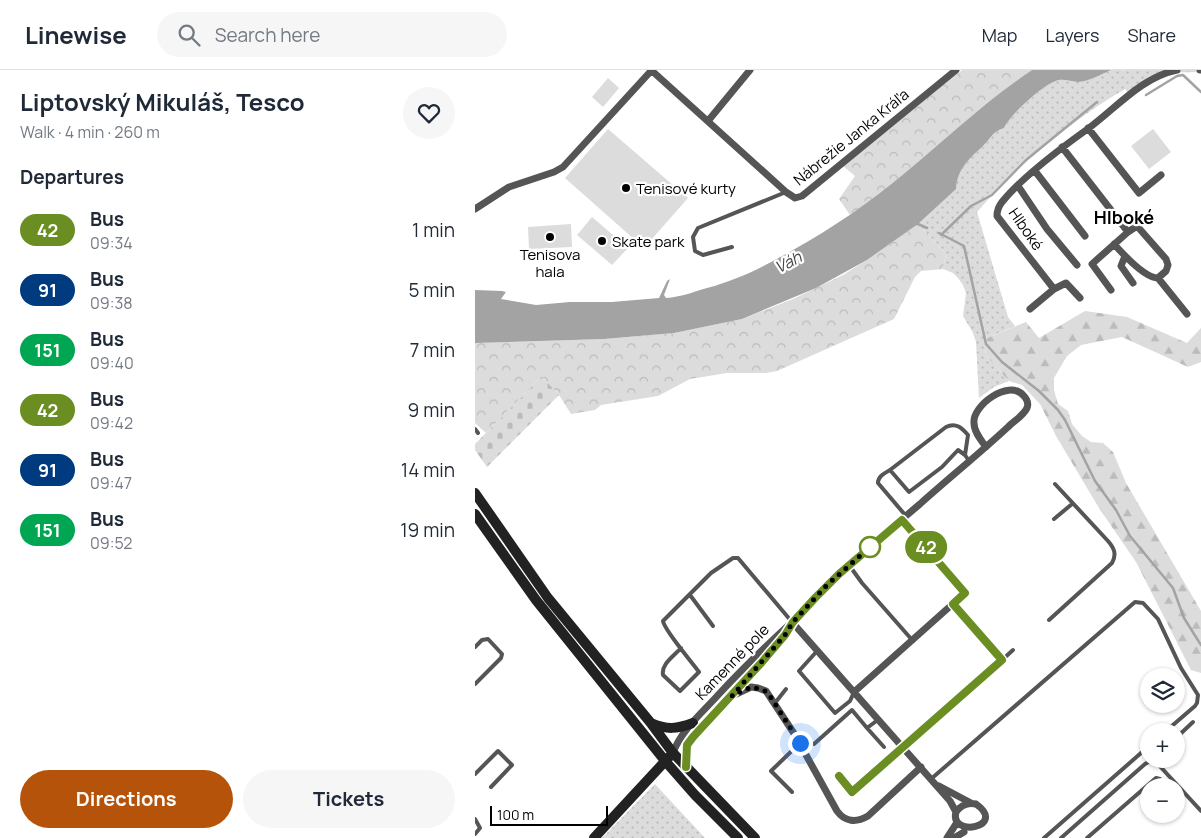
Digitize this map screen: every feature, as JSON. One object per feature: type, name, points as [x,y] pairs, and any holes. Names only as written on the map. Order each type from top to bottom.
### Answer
[{"type":"main road","points":[[475,493],[548,598],[650,722],[673,753],[755,838]]},
{"type":"main road","points":[[475,514],[536,600],[666,762],[738,838]]},
{"type":"main road","points":[[650,722],[663,728],[675,729],[693,723]]},
{"type":"main road","points":[[594,838],[673,753]]},
{"type":"main road","points":[[652,777],[665,774],[681,779]]},
{"type":"street","points":[[475,209],[509,187],[554,172],[563,167],[651,70],[786,192]]},
{"type":"street","points":[[708,121],[751,70]]},
{"type":"street","name":"Nábrežie Janka Kráľa","points":[[786,192],[791,197],[798,198],[956,70]]},
{"type":"street","name":"Hlboké","points":[[1054,289],[997,216],[997,208],[1017,186],[1062,147],[1149,82],[1177,70]]},
{"type":"street","points":[[1088,128],[1139,193],[1161,175]]},
{"type":"street","points":[[1062,147],[1127,232]]},
{"type":"street","points":[[1035,171],[1085,236]]},
{"type":"street","name":"Hlboké","points":[[1017,186],[1047,229],[1077,265]]},
{"type":"street","points":[[1111,290],[1091,264],[1127,232],[1137,226],[1166,259],[1168,265],[1166,271],[1157,278]]},
{"type":"street","points":[[1114,244],[1125,256],[1150,276],[1157,278],[1187,314]]},
{"type":"street","points":[[1125,256],[1121,266],[1133,283]]},
{"type":"street","points":[[1030,309],[1054,289],[1066,283],[1080,298]]},
{"type":"street","name":"Kamenné pole","points":[[673,753],[677,742],[741,670],[793,622],[826,586],[904,518],[967,458],[985,447],[1027,409],[1028,402],[1026,398],[1016,390],[1009,389],[999,392],[975,415],[974,427],[985,447]]},
{"type":"street","points":[[854,692],[965,593],[904,518]]},
{"type":"street","points":[[839,776],[852,792],[1002,660],[953,604]]},
{"type":"street","points":[[793,622],[950,801],[956,812],[956,824],[947,838]]},
{"type":"street","name":"Kamenné pole","points":[[673,753],[687,745],[732,696],[785,635],[793,622]]},
{"type":"street","points":[[732,696],[748,688],[755,687],[766,691],[800,743],[837,811],[851,821],[860,820],[871,814],[921,767]]},
{"type":"street","points":[[686,767],[687,745]]},
{"type":"street","points":[[932,781],[981,808],[984,813],[983,826],[978,831],[964,832],[953,838]]},
{"type":"street","points":[[956,812],[960,807],[972,803]]},
{"type":"street","points":[[956,824],[964,832]]},
{"type":"lane","points":[[732,247],[703,255],[695,251],[693,237],[698,228],[786,192]]},
{"type":"lane","points":[[904,518],[878,483],[879,478],[946,427],[952,425],[961,428],[968,435],[967,458]]},
{"type":"lane","points":[[890,470],[909,492],[941,467],[958,450],[967,458]]},
{"type":"lane","points":[[1049,620],[1112,563],[1115,558],[1113,548],[1108,541],[1055,484]]},
{"type":"lane","points":[[1054,519],[1072,504]]},
{"type":"lane","points":[[681,648],[665,665],[662,672],[680,691],[699,672],[663,621],[711,572],[727,560],[736,558],[747,568],[793,622]]},
{"type":"lane","points":[[849,565],[913,641]]},
{"type":"lane","points":[[690,595],[713,626]]},
{"type":"lane","points":[[932,781],[1135,602],[1143,603],[1158,619],[1181,668],[1198,695],[1195,706],[1175,723]]},
{"type":"lane","points":[[475,647],[483,640],[488,639],[503,654],[475,684]]},
{"type":"lane","points":[[818,650],[799,671],[822,699],[835,713],[850,701],[854,692]]},
{"type":"lane","points":[[1002,660],[1013,650]]},
{"type":"lane","points":[[775,703],[786,689]]},
{"type":"lane","points":[[814,744],[852,710],[884,747]]},
{"type":"lane","points":[[867,728],[879,719]]},
{"type":"lane","points":[[1185,730],[1193,722]]},
{"type":"lane","points":[[792,792],[771,771],[800,743]]},
{"type":"lane","points":[[475,774],[498,751],[512,765],[491,787]]},
{"type":"lane","points":[[1044,838],[1140,754]]},
{"type":"lane","points":[[1061,838],[1140,768]]},
{"type":"lane","points":[[1162,768],[1201,811]]},
{"type":"lane","points":[[1087,838],[1140,792]]},
{"type":"lane","points":[[475,819],[480,828],[475,834]]},
{"type":"green space","points":[[962,70],[1032,70],[986,105],[897,181],[850,215],[839,199],[855,176],[843,166]]},
{"type":"green space","points":[[1111,70],[1201,70],[1177,72],[1152,83],[1131,96],[1125,89],[1106,101],[1066,129],[1027,161],[977,212],[1008,317],[1015,326],[987,338],[985,355],[1009,381],[994,387],[979,398],[976,342],[963,316],[966,293],[958,278],[953,273],[943,269],[946,254],[918,224],[955,189],[958,176],[969,160],[994,133],[1004,128],[1013,115],[1028,100],[1053,82],[1059,80],[1082,81],[1095,78]]},
{"type":"green space","points":[[608,78],[619,88],[603,107],[592,97]]},
{"type":"green space","name":"Tenisové kurty","points":[[608,129],[688,198],[644,248],[565,178]]},
{"type":"green space","points":[[1153,129],[1171,152],[1149,169],[1131,146]]},
{"type":"green space","name":"Skate park","points":[[592,217],[628,248],[612,265],[577,235]]},
{"type":"green space","name":"Tenisova hala","points":[[571,224],[572,247],[529,249],[528,227]]},
{"type":"green space","points":[[918,224],[946,254],[943,269],[921,271],[915,277],[894,319],[777,371],[766,373],[727,373],[690,379],[658,396],[601,405],[595,410],[571,414],[559,395],[542,376],[486,433],[475,423],[475,343],[604,339],[674,333],[742,319],[793,299],[843,275]]},
{"type":"green space","points":[[1085,311],[1127,317],[1187,343],[1201,328],[1201,362],[1188,367],[1122,337],[1081,345],[1067,356],[1054,378],[1054,390],[1058,404],[1068,411],[1072,424],[1082,436],[1091,442],[1103,443],[1113,452],[1126,483],[1201,611],[1201,673],[1191,670],[1136,562],[1099,508],[1056,436],[1040,404],[1022,385],[1009,381],[985,355],[987,338],[1026,322],[1039,338]]},
{"type":"green space","points":[[542,376],[559,395],[487,467],[475,450],[475,444]]},
{"type":"green space","points":[[655,784],[705,838],[602,838]]},
{"type":"water","name":"Váh","points":[[1032,70],[1111,70],[1095,78],[1076,82],[1059,80],[1045,87],[1013,115],[1004,128],[994,133],[961,170],[956,189],[918,224],[867,260],[816,288],[742,319],[674,333],[604,339],[475,343],[475,290],[502,291],[506,292],[501,299],[536,305],[570,302],[612,302],[659,298],[667,281],[670,279],[664,295],[666,298],[718,285],[762,267],[837,224],[865,204],[983,107]]},
{"type":"waterway","points":[[1146,95],[1177,76],[1183,75],[1201,92]]},
{"type":"waterway","points":[[941,235],[971,206],[992,195],[1026,160],[1097,102]]},
{"type":"waterway","points":[[914,224],[927,228]]},
{"type":"waterway","points":[[939,233],[964,246],[986,344],[1002,362],[1039,391],[1058,410],[1065,420],[1095,481],[1116,510],[1130,536],[1173,588],[1184,618],[1201,645]]},
{"type":"bus line","name":"42","points":[[686,767],[687,745],[762,662],[785,635],[793,622],[839,574],[902,520],[965,593],[953,604],[1002,660],[852,792],[839,776]]},
{"type":"place","name":"Tenisové kurty","points":[[626,188]]},
{"type":"place","name":"Tenisova hala","points":[[550,237]]},
{"type":"place","name":"Skate park","points":[[602,241]]},
{"type":"district","name":"Hlboké","points":[[1124,217]]},
{"type":"route","points":[[800,743],[766,691],[751,687],[732,696],[785,635],[793,622],[826,586],[870,547]]}]
